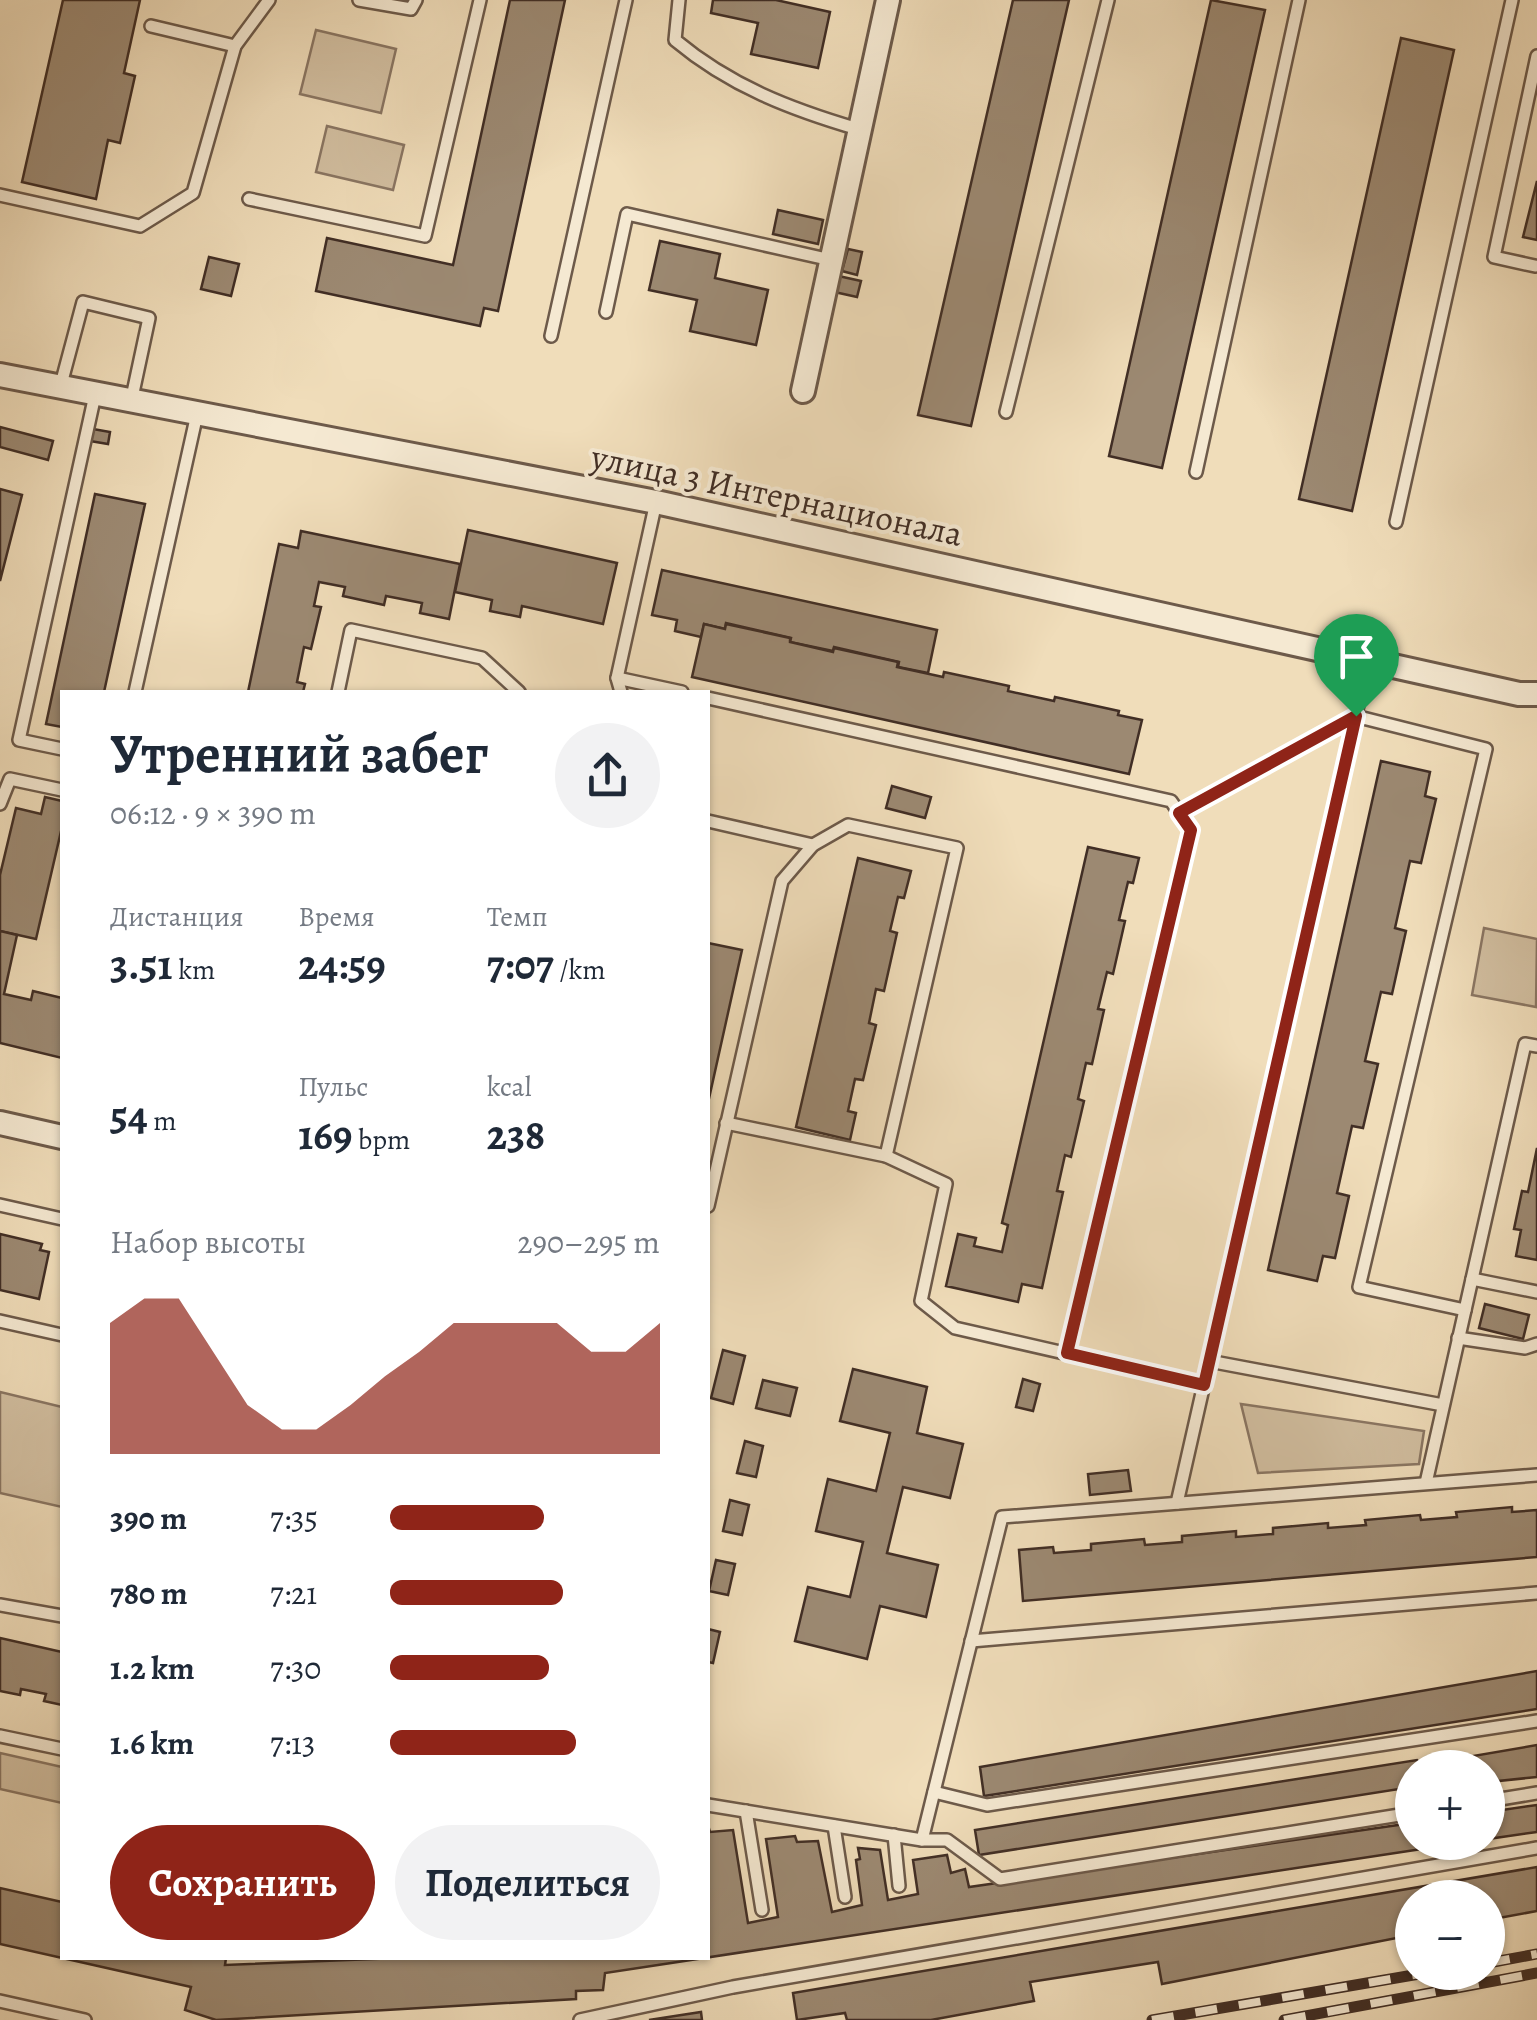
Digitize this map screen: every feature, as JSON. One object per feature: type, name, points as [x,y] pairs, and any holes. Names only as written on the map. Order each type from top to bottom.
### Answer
[{"type":"street","points":[[804,390],[888,0]]},
{"type":"street","name":"улица 3 Интернационала","points":[[2,377],[656,502],[1368,662],[1519,694],[1537,694]]},
{"type":"street","points":[[0,1123],[60,1137]]},
{"type":"lane","points":[[0,195],[140,226],[194,193],[234,46],[269,0]]},
{"type":"lane","points":[[359,0],[411,9],[416,0]]},
{"type":"lane","points":[[249,198],[426,236],[480,0]]},
{"type":"lane","points":[[551,336],[626,0]]},
{"type":"lane","points":[[679,0],[675,40],[702,63],[783,106],[858,130]]},
{"type":"lane","points":[[1006,412],[1108,0]]},
{"type":"lane","points":[[1196,472],[1299,0]]},
{"type":"lane","points":[[1396,522],[1512,0]]},
{"type":"lane","points":[[150,26],[234,46]]},
{"type":"lane","points":[[1535,266],[1494,257],[1537,56]]},
{"type":"lane","points":[[606,312],[626,214],[831,260]]},
{"type":"lane","points":[[60,388],[83,302],[149,318],[131,402]]},
{"type":"lane","points":[[60,749],[19,740],[95,395]]},
{"type":"lane","points":[[135,690],[196,414]]},
{"type":"lane","points":[[620,690],[617,678],[656,502]]},
{"type":"lane","points":[[338,690],[350,630],[482,658],[517,690]]},
{"type":"lane","points":[[1177,1503],[1368,662]]},
{"type":"lane","points":[[617,678],[673,690]]},
{"type":"lane","points":[[710,698],[1171,801],[1191,830],[1067,1353]]},
{"type":"lane","points":[[1179,813],[1356,716],[1486,749],[1359,1288],[1464,1310]]},
{"type":"lane","points":[[0,804],[10,779],[60,790]]},
{"type":"lane","points":[[710,821],[814,845]]},
{"type":"lane","points":[[710,1197],[782,882],[814,845],[848,825],[957,848],[886,1156]]},
{"type":"lane","points":[[1426,1484],[1525,1044],[1537,1046]]},
{"type":"lane","points":[[726,1122],[886,1156],[946,1184],[921,1301],[955,1328],[1204,1385]]},
{"type":"lane","points":[[0,1205],[60,1219]]},
{"type":"lane","points":[[1472,1279],[1537,1292]]},
{"type":"lane","points":[[0,1322],[60,1336]]},
{"type":"lane","points":[[1458,1338],[1525,1348],[1537,1344]]},
{"type":"lane","points":[[1209,1361],[1443,1405]]},
{"type":"lane","points":[[922,1840],[1002,1517],[1537,1475]]},
{"type":"lane","points":[[971,1640],[1537,1593]]},
{"type":"lane","points":[[0,1605],[60,1616]]},
{"type":"lane","points":[[934,1792],[986,1805],[1537,1721]]},
{"type":"lane","points":[[0,1736],[60,1749]]},
{"type":"lane","points":[[1505,1798],[1537,1793]]},
{"type":"lane","points":[[710,1805],[894,1836],[947,1840],[1000,1879],[1395,1816]]},
{"type":"lane","points":[[746,1811],[762,1910]]},
{"type":"lane","points":[[834,1826],[845,1897]]},
{"type":"lane","points":[[894,1836],[900,1886]]},
{"type":"lane","points":[[580,2020],[733,1987],[1537,1848]]},
{"type":"lane","points":[[0,2002],[85,2020]]},
{"type":"shaded area","points":[[316,30],[396,49],[381,113],[300,94]]},
{"type":"shaded area","points":[[327,126],[404,145],[393,190],[316,172]]},
{"type":"shaded area","points":[[1484,928],[1537,939],[1536,1007],[1472,995]]},
{"type":"shaded area","points":[[0,1392],[60,1407],[60,1507],[0,1493]]},
{"type":"shaded area","points":[[1241,1404],[1424,1431],[1419,1464],[1258,1473]]},
{"type":"shaded area","points":[[0,1753],[60,1767],[60,1803],[0,1789]]},
{"type":"building","points":[[63,0],[140,0],[124,73],[135,76],[120,143],[108,140],[96,199],[22,182]]},
{"type":"building","points":[[510,0],[565,0],[498,311],[484,308],[480,326],[316,291],[327,238],[453,265]]},
{"type":"building","points":[[713,0],[776,0],[830,12],[818,68],[751,54],[758,23],[711,13]]},
{"type":"building","points":[[1013,0],[1069,0],[971,426],[918,415]]},
{"type":"building","points":[[1211,0],[1265,10],[1162,468],[1109,456]]},
{"type":"building","points":[[1401,38],[1454,50],[1352,511],[1299,499]]},
{"type":"building","points":[[1537,181],[1537,240],[1523,237]]},
{"type":"building","points":[[778,210],[823,220],[818,244],[773,234]]},
{"type":"building","points":[[660,241],[720,254],[715,278],[768,290],[756,345],[690,331],[697,300],[649,290]]},
{"type":"building","points":[[848,249],[862,252],[857,275],[842,271]]},
{"type":"building","points":[[209,257],[239,264],[231,296],[201,289]]},
{"type":"building","points":[[834,275],[861,281],[857,297],[830,291]]},
{"type":"building","points":[[0,427],[53,441],[48,460],[0,447]]},
{"type":"building","points":[[93,429],[110,432],[108,444],[90,441]]},
{"type":"building","points":[[0,489],[22,495],[0,581]]},
{"type":"building","points":[[95,494],[145,504],[104,690],[60,690],[60,727],[46,724]]},
{"type":"building","points":[[468,530],[617,563],[603,624],[522,606],[520,617],[490,611],[492,600],[455,592]]},
{"type":"building","points":[[301,531],[460,564],[449,619],[420,613],[422,603],[386,596],[384,605],[343,596],[345,587],[319,582],[314,606],[321,607],[311,649],[304,647],[297,682],[305,684],[304,690],[248,690],[279,544],[298,548]]},
{"type":"building","points":[[662,570],[937,630],[928,673],[898,667],[899,662],[834,647],[833,651],[790,642],[791,638],[726,623],[725,629],[704,624],[701,637],[675,631],[677,620],[652,615]]},
{"type":"building","points":[[704,624],[725,629],[726,624],[833,652],[834,648],[898,662],[897,667],[943,677],[944,672],[1009,686],[1008,691],[1119,711],[1118,715],[1142,720],[1129,774],[692,677]]},
{"type":"building","points":[[1381,761],[1430,772],[1425,796],[1436,799],[1421,863],[1410,861],[1395,928],[1406,931],[1392,994],[1381,992],[1365,1061],[1378,1064],[1363,1128],[1352,1126],[1337,1193],[1349,1196],[1335,1258],[1323,1256],[1317,1281],[1268,1270]]},
{"type":"building","points":[[892,786],[931,797],[925,818],[886,808]]},
{"type":"building","points":[[45,797],[60,801],[60,836],[36,939],[0,931],[0,875],[16,808],[41,814]]},
{"type":"building","points":[[1088,847],[1139,858],[1133,883],[1128,882],[1119,920],[1125,921],[1113,974],[1107,972],[1098,1009],[1104,1010],[1092,1064],[1086,1063],[1078,1099],[1084,1101],[1071,1157],[1065,1155],[1057,1191],[1063,1192],[1042,1288],[1022,1284],[1018,1302],[946,1286],[958,1234],[976,1238],[974,1246],[1002,1252],[1008,1225],[1002,1223]]},
{"type":"building","points":[[858,858],[911,871],[904,898],[898,897],[890,931],[897,933],[884,991],[876,989],[869,1023],[876,1025],[863,1080],[855,1079],[848,1111],[856,1113],[850,1140],[796,1127]]},
{"type":"building","points":[[0,931],[17,935],[4,994],[31,1000],[33,991],[60,998],[60,1058],[0,1043]]},
{"type":"building","points":[[710,943],[742,950],[710,1094]]},
{"type":"building","points":[[1537,1148],[1537,1260],[1516,1256],[1521,1230],[1514,1229],[1522,1191],[1528,1192]]},
{"type":"building","points":[[0,1234],[42,1244],[40,1250],[49,1252],[39,1299],[0,1290]]},
{"type":"building","points":[[1485,1304],[1529,1315],[1523,1339],[1479,1328]]},
{"type":"building","points":[[723,1350],[745,1356],[733,1404],[711,1398]]},
{"type":"building","points":[[853,1369],[927,1387],[917,1433],[963,1444],[950,1498],[903,1487],[887,1553],[938,1565],[926,1617],[880,1606],[867,1659],[795,1641],[808,1587],[850,1597],[863,1542],[816,1531],[828,1479],[876,1491],[890,1433],[840,1421]]},
{"type":"building","points":[[1023,1379],[1040,1384],[1033,1411],[1016,1407]]},
{"type":"building","points":[[763,1380],[797,1388],[790,1416],[756,1408]]},
{"type":"building","points":[[745,1441],[763,1446],[756,1477],[737,1473]]},
{"type":"building","points":[[1128,1470],[1131,1491],[1090,1495],[1088,1474]]},
{"type":"building","points":[[730,1500],[749,1505],[742,1535],[723,1531]]},
{"type":"building","points":[[1512,1507],[1512,1512],[1537,1510],[1537,1557],[1023,1601],[1019,1550],[1091,1550],[1091,1544],[1144,1539],[1145,1545],[1182,1542],[1182,1536],[1236,1531],[1236,1537],[1273,1534],[1273,1528],[1328,1523],[1328,1528],[1366,1525],[1365,1520],[1420,1515],[1421,1520],[1457,1517],[1456,1512]]},
{"type":"building","points":[[716,1560],[735,1564],[728,1595],[710,1591]]},
{"type":"building","points":[[710,1630],[720,1632],[713,1663],[710,1662]]},
{"type":"building","points":[[0,1638],[60,1652],[60,1705],[44,1701],[46,1694],[21,1689],[20,1695],[0,1691]]},
{"type":"building","points":[[1537,1671],[1537,1709],[984,1796],[980,1767]]},
{"type":"building","points":[[1537,1745],[1537,1777],[1505,1780],[1505,1751]]},
{"type":"building","points":[[1395,1763],[1395,1790],[979,1855],[975,1830]]},
{"type":"building","points":[[1537,1805],[1537,1832],[1505,1837],[1505,1810]]},
{"type":"building","points":[[1395,1825],[1395,1853],[710,1957],[710,1832],[733,1830],[748,1923],[778,1917],[766,1839],[795,1836],[797,1842],[818,1841],[832,1912],[862,1905],[858,1848],[880,1850],[888,1900],[918,1894],[913,1860],[947,1855],[951,1873],[965,1869],[969,1887]]},
{"type":"building","points":[[1537,1867],[1537,1911],[1505,1917],[1505,1880],[1460,1880]]},
{"type":"building","points":[[0,1888],[60,1902],[60,1958],[0,1944]]},
{"type":"building","points":[[1395,1891],[1395,1938],[1162,1984],[1158,1962],[1030,1982],[1034,2001],[931,2020],[847,2020],[845,2013],[797,2020],[793,1993]]},
{"type":"building","points":[[71,1960],[226,1960],[225,1965],[349,1960],[691,1960],[605,1973],[603,1990],[576,1991],[576,1999],[216,2020],[185,2010],[191,1987]]},
{"type":"building","points":[[701,2012],[702,2020],[649,2020]]},
{"type":"railway","points":[[1505,1960],[1537,1954]]},
{"type":"railway","points":[[1284,2020],[1537,1973]]},
{"type":"railway","points":[[1152,2020],[1395,1978]]},
{"type":"route","points":[[1356,716],[1204,1385],[1067,1353],[1191,830],[1179,813],[1356,716]]}]
